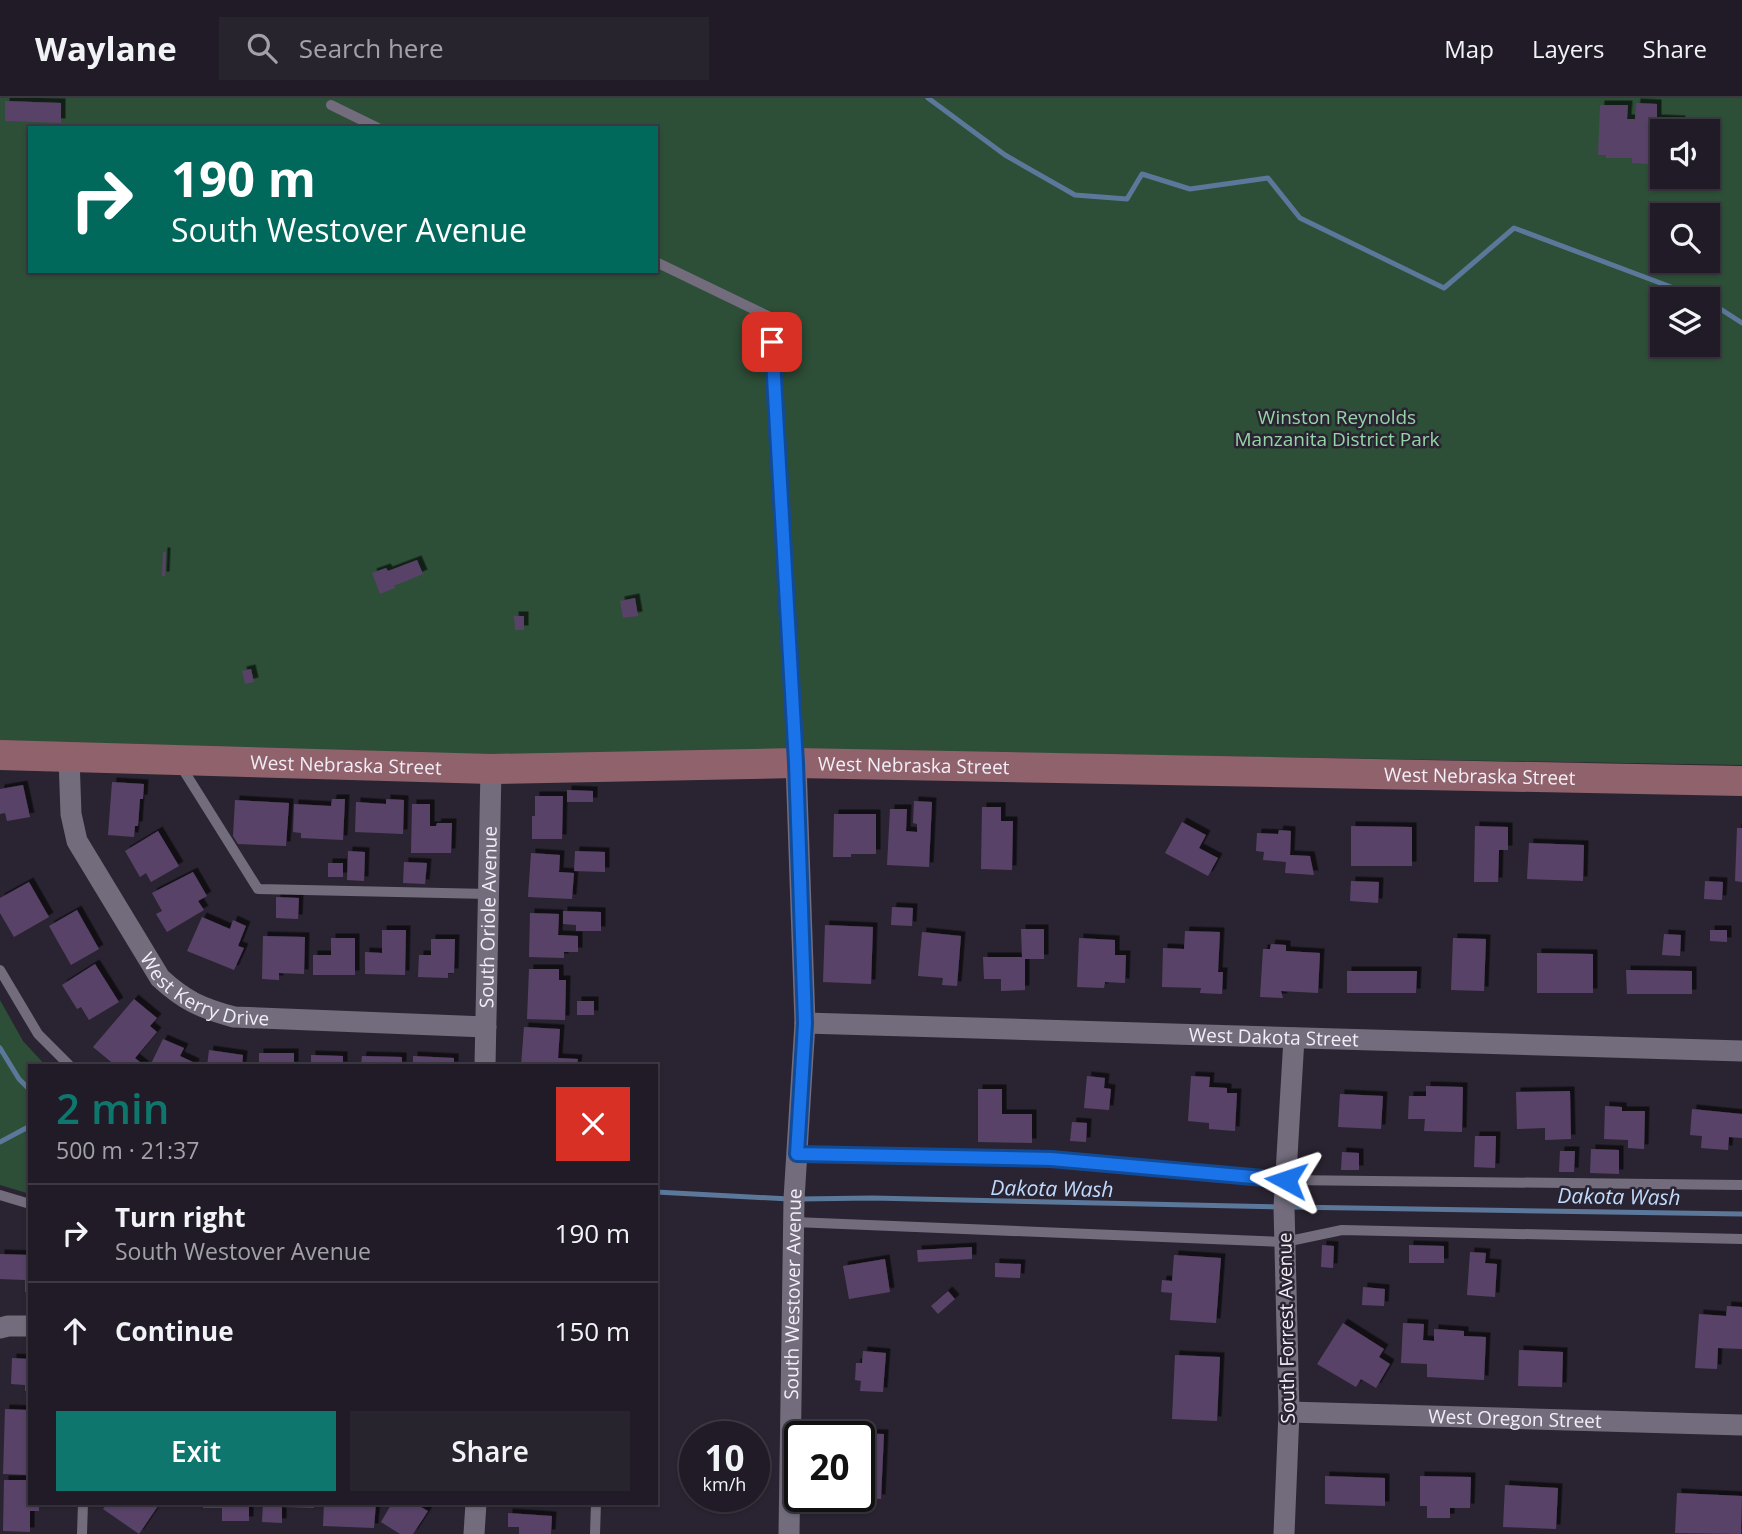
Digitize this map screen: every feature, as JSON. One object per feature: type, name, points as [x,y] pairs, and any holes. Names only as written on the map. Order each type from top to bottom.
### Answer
[{"type":"street","name":"West Nebraska Street","points":[[0,755],[491,769],[796,763],[1742,781]]},
{"type":"street","name":"West Kerry Drive","points":[[69,758],[71,814],[77,841],[160,978],[178,995],[204,1009],[234,1017],[486,1027]]},
{"type":"street","name":"South Westover Avenue","points":[[789,1534],[794,1222],[805,1023],[796,763]]},
{"type":"street","name":"South Oriole Avenue","points":[[485,1064],[491,769]]},
{"type":"street","name":"West Dakota Street","points":[[805,1023],[1742,1051]]},
{"type":"street","name":"South Forrest Avenue","points":[[1284,1534],[1289,1412],[1284,1207],[1294,1038]]},
{"type":"street","points":[[0,1328],[28,1326]]},
{"type":"street","name":"West Oregon Street","points":[[1289,1412],[1742,1425]]},
{"type":"street","points":[[474,1534],[476,1505]]},
{"type":"lane","points":[[331,105],[374,126]]},
{"type":"lane","points":[[658,263],[770,317],[796,763]]},
{"type":"lane","points":[[178,761],[258,889],[489,894]]},
{"type":"lane","points":[[0,970],[38,1034],[68,1064]]},
{"type":"lane","points":[[797,1154],[1051,1159],[1286,1180],[1742,1185]]},
{"type":"lane","points":[[0,1195],[28,1203]]},
{"type":"lane","points":[[794,1222],[1285,1242],[1342,1230],[1742,1239]]},
{"type":"lane","points":[[82,1534],[83,1505]]},
{"type":"lane","points":[[595,1534],[596,1505]]},
{"type":"green space","name":"Winston Reynolds Manzanita District Park","points":[[0,98],[1742,98],[1742,765],[844,750],[685,759],[0,744]]},
{"type":"green space","points":[[0,1000],[23,1041],[44,1064],[28,1064],[28,1193],[0,1185]]},
{"type":"building","points":[[5,101],[61,103],[61,123],[5,121]]},
{"type":"building","points":[[1636,103],[1657,104],[1657,119],[1650,119],[1649,164],[1632,163],[1632,158],[1606,158],[1606,155],[1598,155],[1600,105],[1628,105],[1627,119],[1635,119]]},
{"type":"building","points":[[163,552],[166,552],[165,576],[162,576]]},
{"type":"building","points":[[417,560],[423,574],[380,594],[372,573],[386,568],[388,571]]},
{"type":"building","points":[[635,598],[638,616],[623,618],[620,601]]},
{"type":"building","points":[[514,616],[524,616],[524,630],[515,630]]},
{"type":"building","points":[[251,669],[254,682],[245,684],[242,671]]},
{"type":"building","points":[[112,782],[144,784],[134,837],[108,835]]},
{"type":"building","points":[[23,785],[30,817],[7,821],[5,813],[0,814],[0,789]]},
{"type":"building","points":[[567,790],[593,791],[593,802],[567,802]]},
{"type":"building","points":[[535,796],[563,796],[562,839],[532,839]]},
{"type":"building","points":[[332,799],[345,799],[343,840],[301,838],[301,833],[293,832],[294,804],[331,806]]},
{"type":"building","points":[[386,799],[404,800],[403,834],[355,832],[356,802],[386,804]]},
{"type":"building","points":[[235,800],[289,803],[286,846],[238,844],[233,836]]},
{"type":"building","points":[[914,801],[932,802],[929,867],[887,865],[890,809],[907,809],[906,831],[917,832],[917,824],[913,823]]},
{"type":"building","points":[[412,804],[430,804],[430,826],[452,823],[451,853],[411,853]]},
{"type":"building","points":[[982,807],[1001,807],[1001,821],[1013,821],[1012,870],[981,869]]},
{"type":"building","points":[[834,814],[876,814],[876,854],[833,857]]},
{"type":"building","points":[[1182,822],[1206,835],[1199,848],[1218,858],[1208,876],[1165,853]]},
{"type":"building","points":[[1351,826],[1412,827],[1412,866],[1351,866]]},
{"type":"building","points":[[1475,826],[1508,827],[1508,850],[1499,850],[1498,882],[1474,882]]},
{"type":"building","points":[[1737,828],[1742,828],[1742,882],[1735,881]]},
{"type":"building","points":[[1279,830],[1291,831],[1290,855],[1310,856],[1314,875],[1285,873],[1286,862],[1263,860],[1264,852],[1256,851],[1257,833],[1278,834]]},
{"type":"building","points":[[158,831],[179,866],[151,882],[146,873],[140,877],[125,851]]},
{"type":"building","points":[[1529,843],[1584,845],[1583,881],[1527,879]]},
{"type":"building","points":[[348,851],[365,852],[364,881],[347,880]]},
{"type":"building","points":[[575,851],[605,852],[605,872],[574,871]]},
{"type":"building","points":[[531,853],[560,855],[559,872],[574,873],[572,899],[528,897]]},
{"type":"building","points":[[404,862],[427,863],[425,884],[403,883]]},
{"type":"building","points":[[328,863],[343,863],[343,877],[328,877]]},
{"type":"building","points":[[193,872],[207,896],[198,901],[204,910],[167,932],[156,914],[162,911],[152,893]]},
{"type":"building","points":[[1351,881],[1379,882],[1378,903],[1350,901]]},
{"type":"building","points":[[1705,881],[1723,882],[1722,900],[1704,899]]},
{"type":"building","points":[[29,882],[49,917],[14,937],[0,913],[0,898]]},
{"type":"building","points":[[276,897],[299,898],[298,919],[276,918]]},
{"type":"building","points":[[892,907],[913,908],[912,926],[891,925]]},
{"type":"building","points":[[77,910],[99,949],[71,965],[49,926]]},
{"type":"building","points":[[563,911],[601,912],[601,931],[576,931],[576,925],[563,924]]},
{"type":"building","points":[[530,913],[559,914],[558,935],[578,936],[578,952],[564,952],[564,958],[529,957]]},
{"type":"building","points":[[202,917],[230,929],[233,920],[246,926],[238,946],[244,948],[234,970],[187,951]]},
{"type":"building","points":[[825,925],[873,927],[871,984],[823,982]]},
{"type":"building","points":[[1021,929],[1044,929],[1044,959],[1025,959],[1025,990],[1001,991],[1001,979],[984,979],[983,957],[1022,957]]},
{"type":"building","points":[[382,930],[406,930],[405,975],[365,974],[365,952],[382,953]]},
{"type":"building","points":[[1710,930],[1727,930],[1727,942],[1710,941]]},
{"type":"building","points":[[1185,931],[1220,932],[1218,972],[1223,972],[1222,994],[1200,993],[1201,988],[1162,987],[1163,948],[1184,949]]},
{"type":"building","points":[[922,932],[961,936],[957,986],[942,985],[943,978],[918,976]]},
{"type":"building","points":[[1664,934],[1681,935],[1680,956],[1662,955]]},
{"type":"building","points":[[263,936],[305,937],[304,974],[279,973],[279,980],[262,979]]},
{"type":"building","points":[[331,938],[355,938],[355,975],[313,975],[313,955],[331,955]]},
{"type":"building","points":[[1079,938],[1115,940],[1115,955],[1126,955],[1125,983],[1105,982],[1104,988],[1077,987]]},
{"type":"building","points":[[1453,938],[1486,939],[1484,991],[1451,990]]},
{"type":"building","points":[[431,939],[455,939],[454,973],[448,973],[448,978],[418,977],[419,955],[431,955]]},
{"type":"building","points":[[1271,944],[1286,945],[1286,951],[1320,953],[1318,993],[1281,991],[1283,998],[1260,997],[1263,949],[1270,949]]},
{"type":"building","points":[[1537,953],[1593,954],[1593,993],[1537,993]]},
{"type":"building","points":[[95,964],[119,1002],[89,1020],[81,1007],[77,1009],[62,985]]},
{"type":"building","points":[[529,969],[559,969],[559,980],[566,980],[565,1020],[527,1019]]},
{"type":"building","points":[[1626,970],[1692,971],[1692,994],[1627,994]]},
{"type":"building","points":[[1347,971],[1417,971],[1416,993],[1347,993]]},
{"type":"building","points":[[134,999],[157,1018],[150,1026],[157,1032],[135,1058],[142,1064],[114,1064],[93,1047]]},
{"type":"building","points":[[577,1001],[594,1001],[594,1015],[577,1015]]},
{"type":"building","points":[[524,1027],[560,1029],[558,1058],[578,1059],[577,1064],[521,1064]]},
{"type":"building","points":[[163,1039],[184,1048],[180,1056],[195,1063],[195,1064],[151,1064]]},
{"type":"building","points":[[209,1050],[243,1055],[242,1064],[207,1064]]},
{"type":"building","points":[[259,1053],[294,1053],[294,1064],[259,1064]]},
{"type":"building","points":[[311,1055],[343,1056],[343,1064],[311,1064]]},
{"type":"building","points":[[362,1056],[402,1057],[402,1064],[361,1064]]},
{"type":"building","points":[[413,1056],[454,1058],[454,1064],[413,1064]]},
{"type":"building","points":[[1087,1076],[1105,1078],[1104,1088],[1111,1089],[1109,1110],[1084,1108]]},
{"type":"building","points":[[1191,1076],[1210,1077],[1209,1087],[1227,1088],[1227,1093],[1237,1093],[1235,1131],[1209,1129],[1209,1123],[1188,1121]]},
{"type":"building","points":[[1426,1086],[1463,1087],[1462,1132],[1424,1131],[1425,1119],[1408,1119],[1409,1096],[1426,1096]]},
{"type":"building","points":[[978,1089],[1002,1089],[1002,1114],[1032,1114],[1032,1143],[978,1142]]},
{"type":"building","points":[[1570,1091],[1571,1139],[1545,1140],[1545,1128],[1517,1129],[1516,1092]]},
{"type":"building","points":[[1340,1094],[1383,1096],[1381,1129],[1338,1127]]},
{"type":"building","points":[[1605,1106],[1622,1107],[1622,1111],[1645,1111],[1644,1149],[1628,1148],[1628,1140],[1604,1139]]},
{"type":"building","points":[[1692,1109],[1742,1114],[1742,1138],[1729,1137],[1728,1150],[1701,1148],[1702,1136],[1690,1135]]},
{"type":"building","points":[[1072,1122],[1087,1123],[1086,1142],[1070,1141]]},
{"type":"building","points":[[1475,1136],[1496,1136],[1495,1168],[1474,1167]]},
{"type":"building","points":[[1591,1149],[1619,1150],[1619,1174],[1590,1173]]},
{"type":"building","points":[[1560,1151],[1575,1151],[1574,1172],[1559,1172]]},
{"type":"building","points":[[1342,1152],[1359,1153],[1359,1170],[1341,1170]]},
{"type":"building","points":[[1322,1245],[1334,1246],[1333,1268],[1321,1267]]},
{"type":"building","points":[[1409,1245],[1444,1246],[1444,1263],[1409,1263]]},
{"type":"building","points":[[972,1247],[972,1259],[918,1262],[917,1250]]},
{"type":"building","points":[[1470,1252],[1486,1253],[1485,1263],[1497,1264],[1495,1297],[1467,1295]]},
{"type":"building","points":[[0,1254],[28,1255],[28,1292],[25,1292],[25,1280],[0,1279]]},
{"type":"building","points":[[1174,1255],[1221,1258],[1216,1323],[1170,1320],[1172,1293],[1161,1292],[1162,1280],[1172,1281]]},
{"type":"building","points":[[885,1259],[890,1292],[849,1299],[843,1266]]},
{"type":"building","points":[[995,1263],[1021,1264],[1020,1278],[995,1277]]},
{"type":"building","points":[[1363,1287],[1385,1289],[1384,1306],[1362,1305]]},
{"type":"building","points":[[948,1291],[955,1299],[938,1314],[931,1306]]},
{"type":"building","points":[[1727,1306],[1742,1307],[1742,1349],[1718,1348],[1717,1369],[1695,1368],[1699,1314],[1726,1316]]},
{"type":"building","points":[[1343,1323],[1384,1349],[1379,1357],[1390,1364],[1376,1388],[1361,1379],[1356,1387],[1317,1364]]},
{"type":"building","points":[[1403,1323],[1424,1324],[1423,1340],[1434,1341],[1434,1329],[1464,1331],[1464,1336],[1486,1337],[1484,1380],[1427,1377],[1427,1364],[1401,1363]]},
{"type":"building","points":[[1519,1350],[1563,1352],[1562,1387],[1518,1386]]},
{"type":"building","points":[[863,1351],[886,1353],[883,1392],[860,1391],[861,1381],[855,1380],[856,1363],[862,1363]]},
{"type":"building","points":[[1175,1355],[1220,1357],[1217,1421],[1172,1419]]},
{"type":"building","points":[[12,1358],[28,1359],[28,1391],[25,1391],[25,1385],[11,1384]]},
{"type":"building","points":[[5,1409],[28,1410],[28,1475],[3,1474]]},
{"type":"building","points":[[875,1434],[884,1434],[881,1499],[875,1499]]},
{"type":"building","points":[[1325,1476],[1385,1478],[1385,1506],[1325,1504]]},
{"type":"building","points":[[1420,1476],[1471,1477],[1470,1508],[1450,1508],[1450,1518],[1427,1518],[1427,1506],[1420,1506]]},
{"type":"building","points":[[4,1480],[28,1480],[28,1505],[39,1505],[39,1511],[30,1511],[30,1532],[3,1531]]},
{"type":"building","points":[[1505,1485],[1558,1488],[1556,1529],[1503,1527]]},
{"type":"building","points":[[1677,1493],[1742,1496],[1741,1534],[1675,1533]]},
{"type":"building","points":[[106,1505],[159,1505],[139,1534],[103,1509]]},
{"type":"building","points":[[203,1505],[249,1505],[249,1521],[222,1521],[222,1508],[203,1508]]},
{"type":"building","points":[[263,1505],[314,1505],[314,1508],[282,1507],[282,1523],[262,1522]]},
{"type":"building","points":[[324,1505],[376,1505],[374,1528],[323,1526]]},
{"type":"building","points":[[391,1505],[422,1505],[421,1507],[428,1511],[413,1534],[400,1534],[381,1522]]},
{"type":"building","points":[[508,1513],[552,1516],[551,1534],[519,1534],[519,1527],[508,1527]]},
{"type":"waterway","points":[[928,98],[1005,155],[1075,195],[1127,199],[1142,174],[1190,189],[1268,178],[1300,218],[1444,288],[1514,228],[1671,287]]},
{"type":"waterway","points":[[1720,309],[1742,323]]},
{"type":"waterway","name":"Dakota Wash","points":[[0,1048],[19,1079],[28,1088]]},
{"type":"waterway","points":[[0,1142],[28,1127]]},
{"type":"waterway","name":"Dakota Wash","points":[[658,1192],[789,1199]]},
{"type":"waterway","name":"Dakota Wash","points":[[799,1199],[872,1198],[1279,1207]]},
{"type":"waterway","name":"Dakota Wash","points":[[1289,1207],[1742,1214]]},
{"type":"route","points":[[772,342],[796,763],[805,1023],[797,1154],[1051,1159],[1286,1180]]}]
